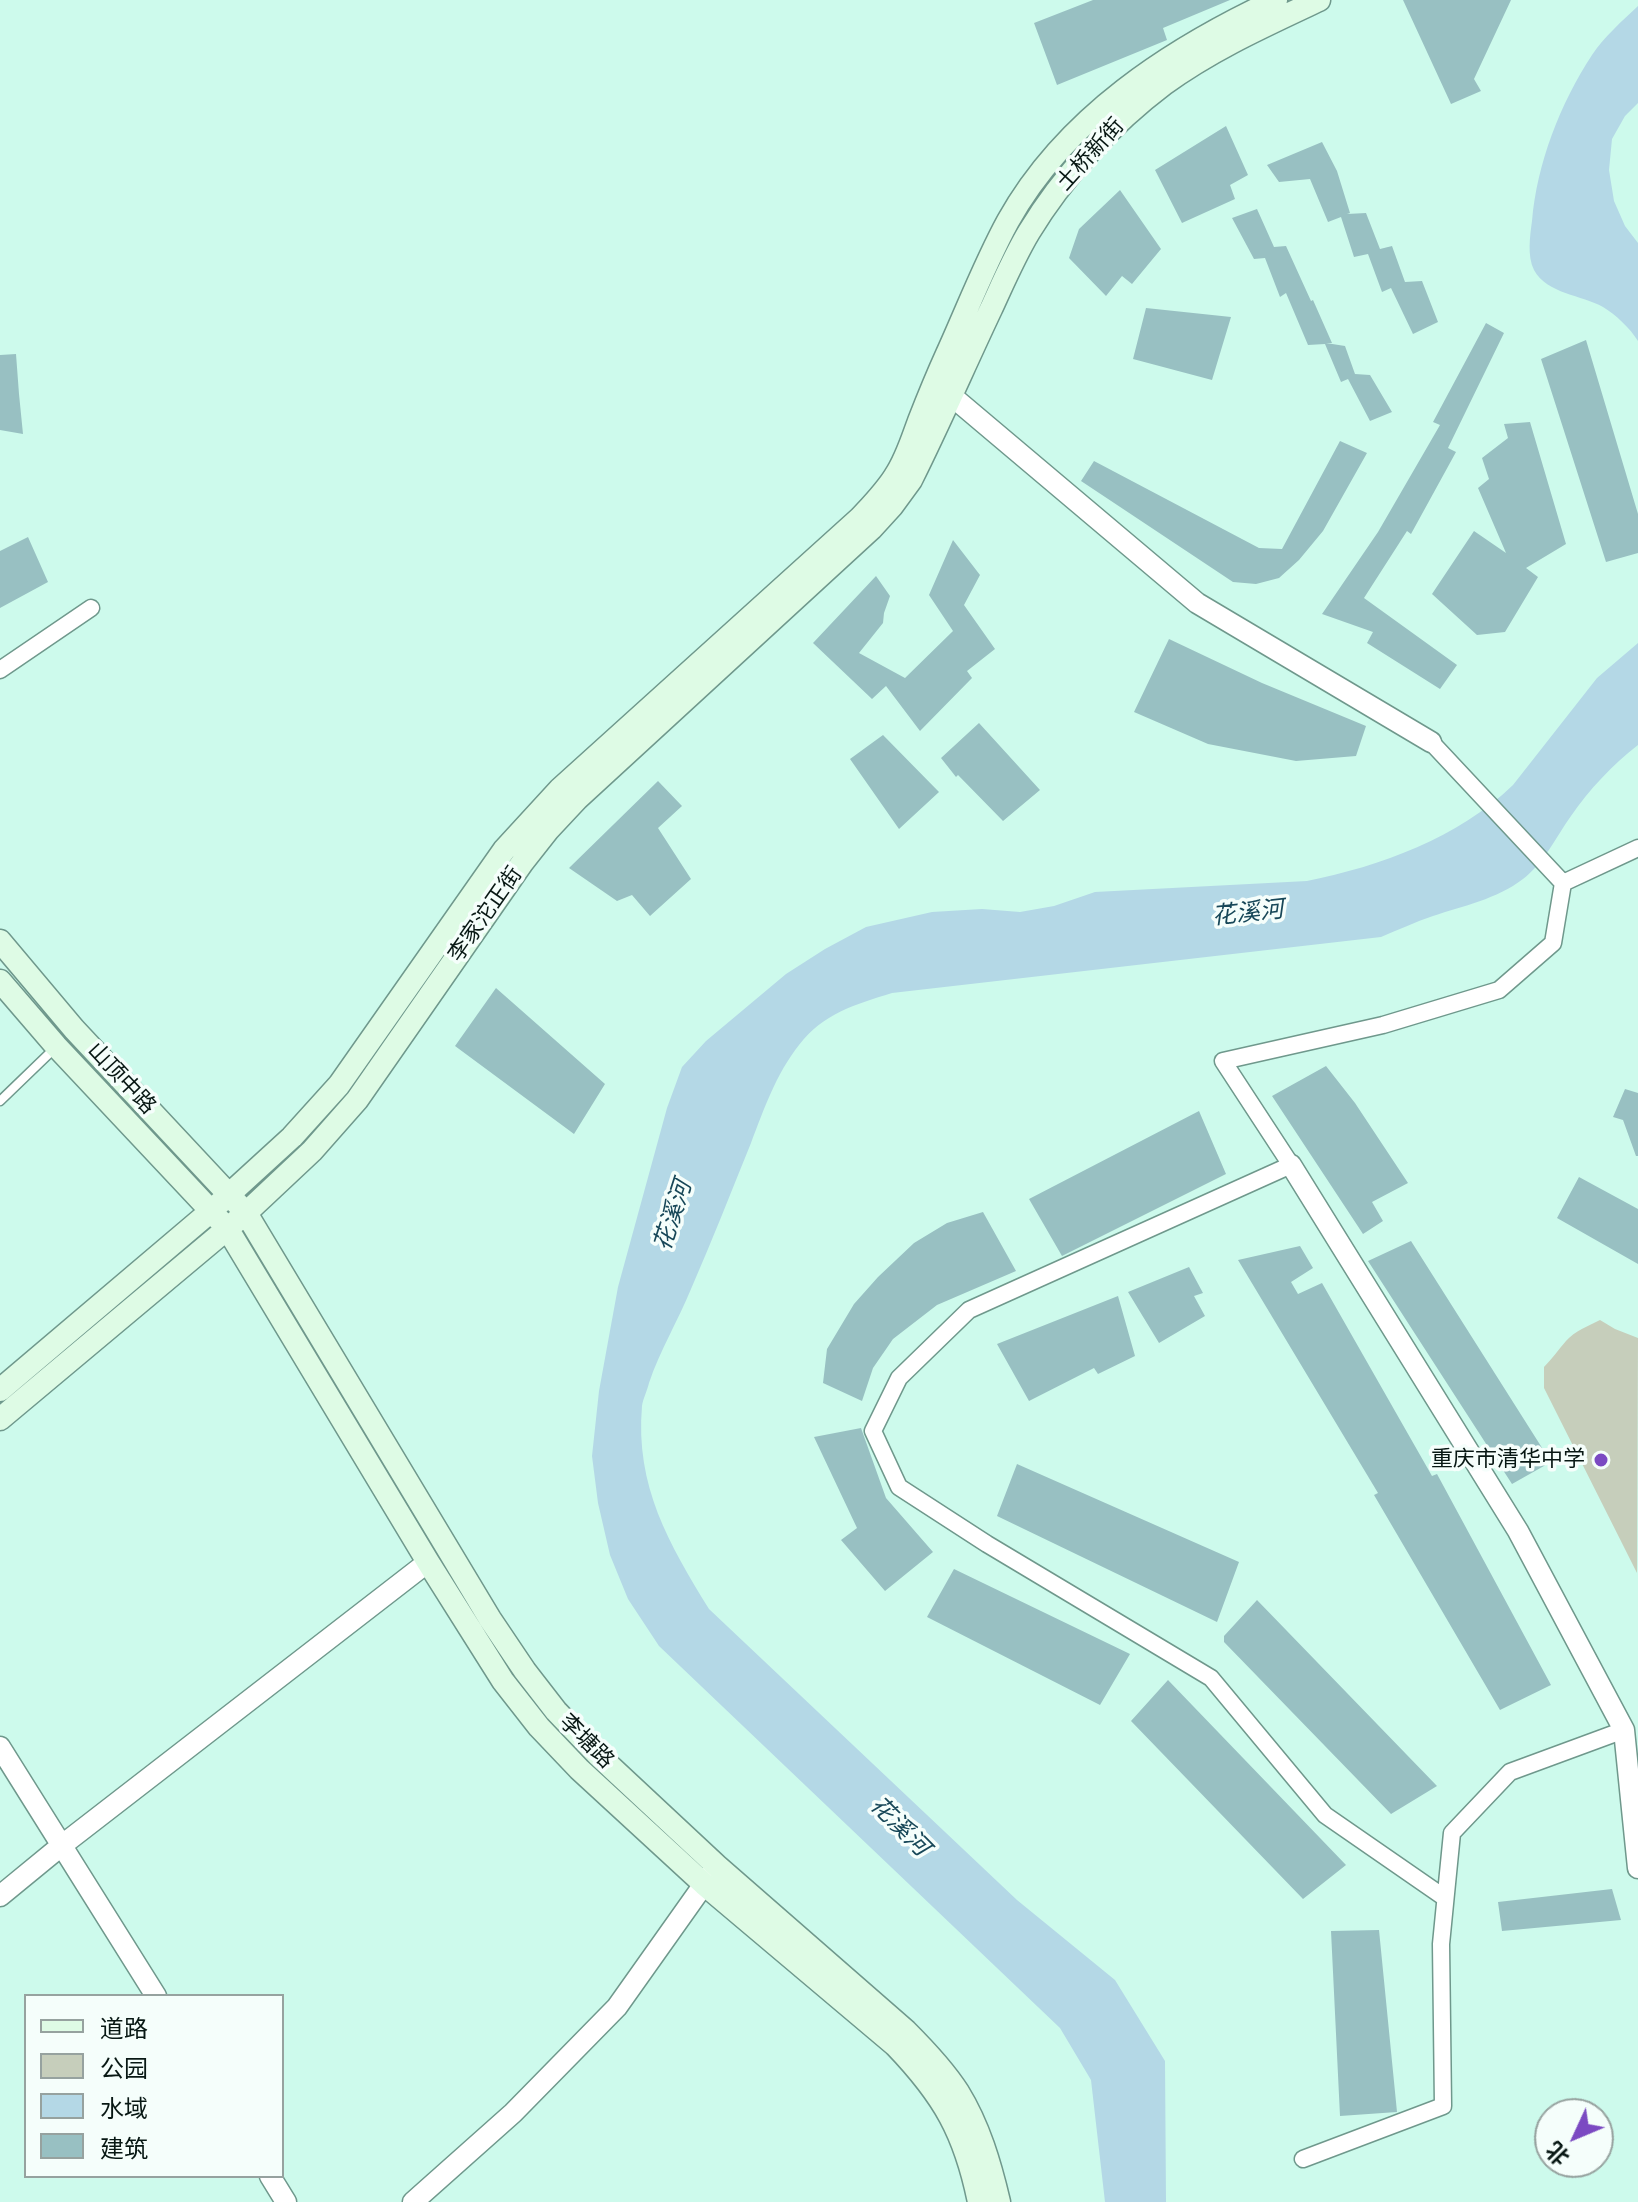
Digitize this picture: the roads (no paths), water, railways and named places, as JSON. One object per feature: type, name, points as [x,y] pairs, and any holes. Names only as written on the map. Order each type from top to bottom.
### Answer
[{"type":"main road","name":"土桥新街","points":[[942,388],[1008,221],[1023,196],[1067,144],[1117,95],[1151,70],[1228,22],[1276,0]]},
{"type":"main road","name":"土桥新街","points":[[942,388],[1028,234],[1062,185],[1107,134],[1165,84],[1199,61],[1319,0]]},
{"type":"main road","name":"李家沱正街","points":[[0,1390],[230,1195],[292,1137],[339,1085],[504,850],[529,821],[560,789],[848,529],[879,497],[896,474],[942,388]]},
{"type":"main road","name":"李家沱正街","points":[[0,1419],[246,1213],[312,1151],[357,1100],[548,830],[589,788],[871,529],[892,506],[911,480],[942,388]]},
{"type":"main road","name":"山顶中路","points":[[0,941],[74,1029],[246,1213]]},
{"type":"main road","name":"山顶中路","points":[[0,981],[56,1046],[227,1228]]},
{"type":"main road","name":"李塘路","points":[[246,1213],[490,1619],[525,1671],[556,1711],[710,1875],[921,2072],[943,2102],[961,2138],[979,2202]]},
{"type":"main road","name":"李塘路","points":[[227,1228],[428,1562],[503,1681],[539,1727],[579,1769],[906,2031],[935,2061],[958,2092],[976,2126],[991,2166],[999,2202]]},
{"type":"street","points":[[942,388],[1197,603],[1431,742],[1563,883]]},
{"type":"street","points":[[0,670],[91,608]]},
{"type":"street","points":[[1563,883],[1638,848]]},
{"type":"street","points":[[1563,883],[1553,943],[1499,990],[1383,1025],[1223,1061],[1518,1531],[1624,1730],[1638,1868]]},
{"type":"street","points":[[1291,1165],[969,1310],[899,1378],[873,1431],[899,1487],[987,1544],[1211,1678],[1325,1815],[1445,1898]]},
{"type":"street","points":[[0,1896],[428,1562]]},
{"type":"street","points":[[1303,2159],[1443,2106],[1441,1944],[1452,1833],[1510,1772],[1624,1730]]},
{"type":"street","points":[[0,1747],[155,1994]]},
{"type":"street","points":[[413,2202],[513,2113],[617,2007],[710,1875]]},
{"type":"street","points":[[271,2178],[286,2202]]},
{"type":"lane","points":[[0,1101],[56,1046]]},
{"type":"water","points":[[1638,6],[1638,103],[1625,116],[1612,139],[1609,170],[1614,201],[1625,226],[1638,243],[1638,341],[1622,322],[1603,307],[1556,289],[1540,278],[1530,259],[1530,246],[1539,177],[1560,114],[1597,48]]},
{"type":"water","name":"花溪河","points":[[1638,643],[1638,745],[1586,797],[1537,865],[1523,879],[1502,892],[1381,937],[892,993],[852,1006],[819,1025],[791,1056],[771,1092],[686,1301],[649,1383],[642,1406],[641,1435],[650,1488],[668,1537],[709,1609],[1017,1900],[1115,1980],[1165,2061],[1166,2202],[1105,2202],[1091,2080],[1060,2028],[659,1646],[628,1599],[610,1555],[598,1503],[592,1456],[599,1391],[618,1287],[667,1108],[682,1067],[706,1041],[786,974],[866,927],[932,912],[982,909],[1020,912],[1054,906],[1095,892],[1307,881],[1390,858],[1443,835],[1491,804],[1513,785],[1597,678]]},
{"type":"place","name":"重庆市清华中学","points":[[1601,1460]]}]
